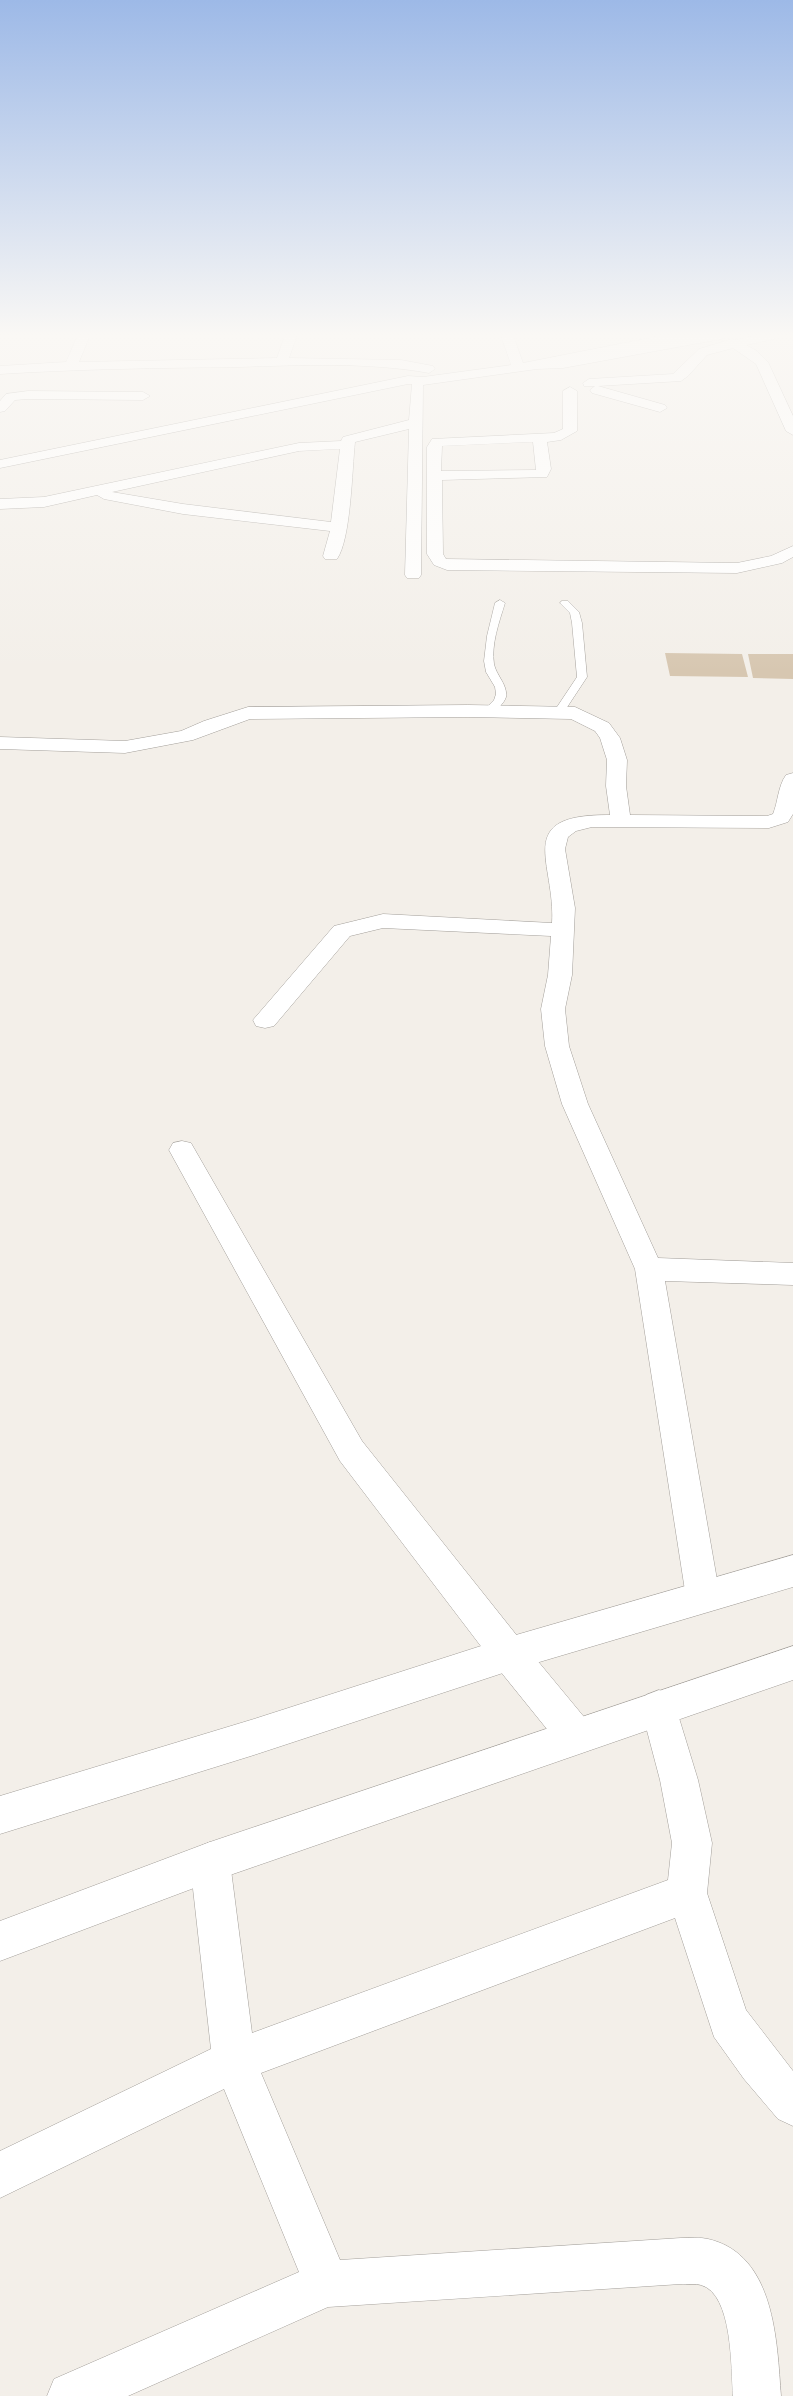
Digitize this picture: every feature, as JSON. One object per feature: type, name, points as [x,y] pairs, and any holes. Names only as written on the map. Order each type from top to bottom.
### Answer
[{"type":"street","points":[[0,464],[83,447]]},
{"type":"street","points":[[0,472],[100,447]]},
{"type":"street","points":[[0,504],[44,502],[304,447]]},
{"type":"street","points":[[332,556],[338,527],[346,447]]},
{"type":"street","points":[[412,575],[415,447]]},
{"type":"street","points":[[434,447],[435,554],[440,562],[447,565],[737,568],[776,560],[793,551]]},
{"type":"street","points":[[434,476],[542,474],[544,470],[540,447]]},
{"type":"street","points":[[90,492],[183,509],[338,527]]},
{"type":"street","points":[[0,743],[125,747],[186,736],[211,725],[248,713],[574,713],[588,718],[602,727],[610,738],[617,760],[616,786],[621,821]]},
{"type":"street","points":[[704,1597],[649,1269],[574,1104],[557,1046],[553,1009],[560,975],[564,908],[554,849],[558,834],[569,827],[592,821],[769,822],[781,818],[788,803],[793,779]]},
{"type":"street","points":[[265,1020],[342,931],[383,921],[562,930]]},
{"type":"street","points":[[182,1150],[351,1451],[509,1654],[576,1736]]},
{"type":"street","points":[[649,1269],[793,1274]]},
{"type":"street","points":[[0,1815],[264,1734],[509,1654],[793,1571]]},
{"type":"street","points":[[0,1941],[210,1862],[793,1663]]},
{"type":"street","points":[[659,1708],[679,1780],[692,1843],[687,1893],[729,2022],[759,2064],[793,2104]]},
{"type":"street","points":[[210,1862],[234,2060],[327,2284]]},
{"type":"street","points":[[0,2175],[234,2060],[687,1893]]},
{"type":"street","points":[[71,2396],[327,2284],[680,2261],[708,2262],[730,2276],[744,2301],[752,2333],[757,2396]]},
{"type":"lane","points":[[487,712],[499,702],[501,694],[499,682],[490,671],[488,656],[500,603]]},
{"type":"lane","points":[[558,713],[582,677],[577,623],[574,612],[565,603]]},
{"type":"shaded area","points":[[665,653],[742,654],[748,677],[670,676]]},
{"type":"shaded area","points":[[748,654],[793,654],[793,679],[753,678]]}]
